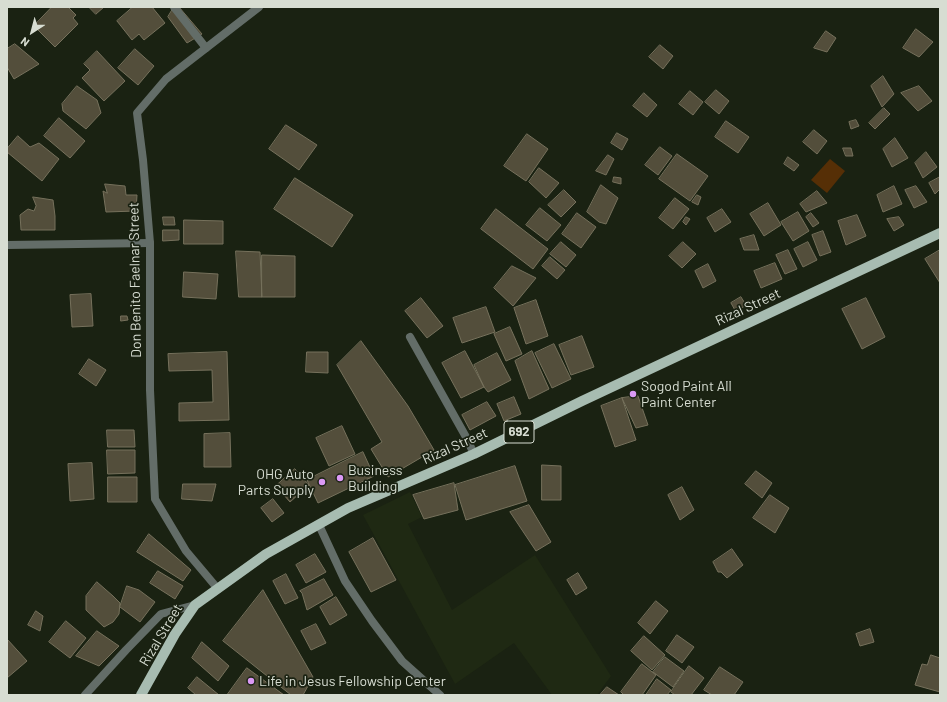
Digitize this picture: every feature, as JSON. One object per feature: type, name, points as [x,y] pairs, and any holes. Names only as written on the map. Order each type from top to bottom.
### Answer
[{"type":"main road","name":"Rizal Street","points":[[143,692],[175,634],[195,605],[266,554],[348,508],[474,454],[589,398],[940,233]]},
{"type":"street","points":[[174,7],[206,48]]},
{"type":"street","name":"Don Benito Faelnar Street","points":[[218,589],[186,550],[154,500],[150,390],[150,243],[143,160],[137,113],[166,80],[259,7]]},
{"type":"street","points":[[7,245],[150,243]]},
{"type":"street","points":[[410,338],[466,437],[474,454]]},
{"type":"street","points":[[318,525],[345,581],[372,621],[402,661],[440,695]]},
{"type":"street","points":[[85,695],[161,614],[195,605]]},
{"type":"shaded area","points":[[830,159],[845,171],[827,193],[811,180]]},
{"type":"shaded area","points":[[410,492],[422,517],[408,524],[452,610],[535,555],[611,676],[597,695],[552,695],[514,643],[455,684],[363,515]]},
{"type":"building","points":[[52,7],[68,7],[76,15],[73,18],[78,24],[55,47],[34,26]]},
{"type":"building","points":[[89,7],[104,7],[96,14]]},
{"type":"building","points":[[133,7],[152,7],[165,23],[144,40],[139,34],[132,40],[117,21]]},
{"type":"building","points":[[174,7],[179,7],[202,34],[187,43],[168,17]]},
{"type":"building","points":[[916,29],[933,42],[919,57],[903,48]]},
{"type":"building","points":[[826,31],[836,38],[827,52],[814,48]]},
{"type":"building","points":[[15,44],[39,64],[14,79],[7,67],[7,49]]},
{"type":"building","points":[[660,45],[673,56],[663,69],[649,57]]},
{"type":"building","points":[[135,49],[154,66],[138,85],[118,68]]},
{"type":"building","points":[[97,51],[125,81],[104,101],[82,78],[90,70],[84,64]]},
{"type":"building","points":[[883,76],[894,94],[882,107],[871,86]]},
{"type":"building","points":[[77,86],[97,100],[101,113],[86,129],[63,111],[62,104]]},
{"type":"building","points":[[919,86],[932,101],[918,111],[901,93]]},
{"type":"building","points":[[716,90],[729,101],[719,114],[705,102]]},
{"type":"building","points":[[690,91],[703,102],[693,115],[679,104]]},
{"type":"building","points":[[644,93],[657,105],[647,117],[633,106]]},
{"type":"building","points":[[884,108],[890,114],[875,129],[869,123]]},
{"type":"building","points":[[59,118],[85,141],[70,158],[44,136]]},
{"type":"building","points":[[856,120],[859,126],[851,129],[849,122]]},
{"type":"building","points":[[726,121],[749,137],[738,153],[715,137]]},
{"type":"building","points":[[286,125],[317,145],[299,170],[269,149]]},
{"type":"building","points":[[814,130],[827,141],[817,154],[803,142]]},
{"type":"building","points":[[617,133],[628,139],[622,150],[611,143]]},
{"type":"building","points":[[527,134],[548,149],[526,181],[504,166]]},
{"type":"building","points":[[18,136],[30,147],[39,143],[59,159],[42,181],[7,152],[7,149]]},
{"type":"building","points":[[895,138],[908,158],[892,167],[883,149]]},
{"type":"building","points":[[660,147],[672,156],[658,175],[645,165]]},
{"type":"building","points":[[843,148],[851,148],[853,156],[846,156]]},
{"type":"building","points":[[926,152],[937,167],[923,178],[915,163]]},
{"type":"building","points":[[677,154],[708,176],[690,201],[659,179]]},
{"type":"building","points":[[608,155],[614,159],[606,175],[596,171]]},
{"type":"building","points":[[788,157],[799,165],[794,171],[784,164]]},
{"type":"building","points":[[539,168],[559,183],[546,198],[529,182]]},
{"type":"building","points":[[614,177],[621,178],[621,184],[613,182]]},
{"type":"building","points":[[940,177],[940,189],[935,194],[929,183]]},
{"type":"building","points":[[295,178],[353,215],[332,247],[274,209]]},
{"type":"building","points":[[105,184],[125,186],[126,195],[137,195],[136,211],[106,212],[103,191],[107,193]]},
{"type":"building","points":[[601,185],[618,198],[606,224],[599,222],[587,212]]},
{"type":"building","points":[[894,186],[902,204],[883,212],[877,195]]},
{"type":"building","points":[[916,186],[927,202],[914,208],[905,190]]},
{"type":"building","points":[[564,190],[576,202],[561,217],[548,205]]},
{"type":"building","points":[[817,191],[827,203],[806,212],[800,204]]},
{"type":"building","points":[[697,195],[701,197],[698,205],[692,202]]},
{"type":"building","points":[[33,197],[53,200],[55,230],[21,230],[20,215],[28,209],[34,211],[36,206]]},
{"type":"building","points":[[675,198],[689,209],[673,229],[659,218]]},
{"type":"building","points":[[768,203],[781,225],[764,236],[750,214]]},
{"type":"building","points":[[540,208],[561,225],[547,241],[526,225]]},
{"type":"building","points":[[496,209],[548,249],[533,269],[481,229]]},
{"type":"building","points":[[722,209],[731,222],[715,232],[707,218]]},
{"type":"building","points":[[798,212],[809,231],[793,241],[781,222]]},
{"type":"building","points":[[577,213],[596,227],[581,248],[562,234]]},
{"type":"building","points":[[811,213],[819,223],[813,227],[806,217]]},
{"type":"building","points":[[857,215],[866,236],[846,245],[838,221]]},
{"type":"building","points":[[163,217],[174,217],[175,225],[164,225]]},
{"type":"building","points":[[686,217],[690,219],[686,225],[683,222]]},
{"type":"building","points":[[899,217],[904,225],[894,231],[887,219]]},
{"type":"building","points":[[184,220],[223,221],[223,244],[184,244]]},
{"type":"building","points":[[163,230],[179,230],[179,240],[163,241]]},
{"type":"building","points":[[823,231],[831,252],[820,256],[812,235]]},
{"type":"building","points":[[754,235],[759,250],[744,250],[740,239]]},
{"type":"building","points":[[561,242],[576,255],[566,267],[550,254]]},
{"type":"building","points":[[683,242],[696,254],[682,268],[669,256]]},
{"type":"building","points":[[808,242],[817,260],[803,267],[794,249]]},
{"type":"building","points":[[788,250],[797,269],[785,274],[776,255]]},
{"type":"building","points":[[940,250],[940,283],[925,259]]},
{"type":"building","points":[[236,251],[260,252],[262,297],[239,297]]},
{"type":"building","points":[[262,255],[295,256],[295,297],[262,297]]},
{"type":"building","points":[[550,257],[565,270],[557,279],[542,266]]},
{"type":"building","points":[[775,263],[782,279],[761,288],[754,271]]},
{"type":"building","points":[[708,264],[716,281],[703,288],[695,271]]},
{"type":"building","points":[[512,266],[536,278],[513,306],[494,288]]},
{"type":"building","points":[[184,272],[218,274],[216,299],[183,297]]},
{"type":"building","points":[[91,294],[93,326],[72,327],[70,295]]},
{"type":"building","points":[[741,297],[746,305],[736,312],[731,303]]},
{"type":"building","points":[[421,298],[443,326],[427,338],[405,311]]},
{"type":"building","points":[[866,298],[885,337],[862,349],[842,309]]},
{"type":"building","points":[[536,300],[548,336],[526,344],[514,308]]},
{"type":"building","points":[[486,307],[495,332],[462,343],[453,318]]},
{"type":"building","points":[[121,316],[127,316],[128,320],[121,321]]},
{"type":"building","points":[[133,318],[138,319],[139,326],[135,326]]},
{"type":"building","points":[[510,327],[522,354],[506,361],[494,334]]},
{"type":"building","points":[[582,336],[594,367],[571,375],[559,345]]},
{"type":"building","points":[[361,341],[408,406],[434,450],[388,477],[371,449],[382,442],[337,365]]},
{"type":"building","points":[[554,344],[571,379],[552,388],[535,353]]},
{"type":"building","points":[[465,351],[484,387],[461,398],[442,363]]},
{"type":"building","points":[[532,351],[549,389],[529,399],[515,361]]},
{"type":"building","points":[[227,352],[229,420],[179,421],[179,403],[213,402],[212,370],[169,371],[168,354]]},
{"type":"building","points":[[307,352],[328,352],[328,373],[306,372]]},
{"type":"building","points":[[497,353],[511,380],[488,392],[484,387],[474,365]]},
{"type":"building","points":[[89,359],[106,370],[96,386],[79,374]]},
{"type":"building","points":[[638,396],[648,425],[636,428],[622,398]]},
{"type":"building","points":[[514,397],[521,414],[504,421],[497,404]]},
{"type":"building","points":[[622,398],[636,440],[615,447],[601,406]]},
{"type":"building","points":[[487,402],[496,416],[470,430],[462,415]]},
{"type":"building","points":[[342,426],[355,454],[329,466],[316,438]]},
{"type":"building","points":[[107,430],[134,430],[135,447],[108,447]]},
{"type":"building","points":[[230,433],[231,467],[204,467],[204,434]]},
{"type":"building","points":[[107,450],[135,450],[135,473],[108,474]]},
{"type":"building","name":"Business Building","points":[[363,452],[374,476],[318,503],[307,480]]},
{"type":"building","points":[[92,463],[94,499],[70,501],[68,464]]},
{"type":"building","points":[[542,465],[561,466],[561,500],[542,500]]},
{"type":"building","points":[[515,466],[527,501],[466,520],[455,485]]},
{"type":"building","points":[[295,469],[309,485],[290,502],[276,486]]},
{"type":"building","points":[[756,471],[772,483],[762,498],[745,484]]},
{"type":"building","points":[[108,477],[137,477],[137,502],[108,502]]},
{"type":"building","points":[[454,483],[458,510],[424,519],[413,495]]},
{"type":"building","points":[[183,484],[216,484],[212,501],[182,499]]},
{"type":"building","points":[[682,487],[694,510],[680,520],[668,495]]},
{"type":"building","points":[[770,495],[789,508],[775,533],[753,518]]},
{"type":"building","points":[[273,499],[284,513],[272,522],[261,508]]},
{"type":"building","points":[[529,505],[551,542],[536,551],[510,512]]},
{"type":"building","points":[[149,534],[191,570],[183,581],[137,552]]},
{"type":"building","points":[[373,538],[396,580],[371,592],[349,552]]},
{"type":"building","points":[[732,549],[743,565],[727,578],[721,572],[718,572],[713,562]]},
{"type":"building","points":[[315,554],[326,572],[306,583],[296,565]]},
{"type":"building","points":[[158,571],[183,586],[175,599],[150,583]]},
{"type":"building","points":[[578,573],[587,588],[576,595],[567,580]]},
{"type":"building","points":[[286,574],[298,598],[285,604],[273,581]]},
{"type":"building","points":[[324,579],[333,595],[307,610],[300,591]]},
{"type":"building","points":[[97,582],[120,603],[119,614],[113,622],[104,627],[86,610],[86,596]]},
{"type":"building","points":[[127,586],[139,590],[155,602],[140,622],[120,607]]},
{"type":"building","points":[[263,590],[313,677],[303,695],[291,695],[223,641]]},
{"type":"building","points":[[336,597],[347,615],[330,625],[320,607]]},
{"type":"building","points":[[656,601],[668,611],[650,634],[638,623]]},
{"type":"building","points":[[36,611],[43,616],[40,631],[28,625]]},
{"type":"building","points":[[66,621],[86,638],[70,658],[49,642]]},
{"type":"building","points":[[316,624],[326,643],[311,650],[301,631]]},
{"type":"building","points":[[870,629],[874,642],[860,646],[856,634]]},
{"type":"building","points":[[97,631],[119,646],[99,666],[76,656]]},
{"type":"building","points":[[677,635],[694,647],[682,663],[666,651]]},
{"type":"building","points":[[644,636],[665,655],[652,670],[631,651]]},
{"type":"building","points":[[7,639],[27,661],[7,678]]},
{"type":"building","points":[[202,642],[229,666],[218,681],[192,658]]},
{"type":"building","points":[[931,655],[940,658],[940,692],[915,685],[922,664],[927,665]]},
{"type":"building","points":[[665,657],[684,671],[673,687],[653,672]]},
{"type":"building","points":[[642,664],[656,675],[642,695],[624,695],[621,692]]},
{"type":"building","points":[[689,666],[704,678],[691,695],[675,695],[671,692]]},
{"type":"building","points":[[720,667],[743,682],[734,695],[712,695],[704,690]]},
{"type":"building","name":"Life in Jesus Fellowship Center","points":[[247,668],[284,695],[228,694]]},
{"type":"building","points":[[197,677],[219,695],[196,695],[188,688]]},
{"type":"building","points":[[657,679],[671,690],[667,695],[646,695]]},
{"type":"building","points":[[607,687],[619,695],[600,695]]},
{"type":"place","name":"Sogod Paint All Paint Center","points":[[633,394]]},
{"type":"place","name":"Business Building","points":[[340,478]]},
{"type":"place","name":"OHG Auto Parts Supply","points":[[322,482]]},
{"type":"place","name":"Life in Jesus Fellowship Center","points":[[251,681]]}]
